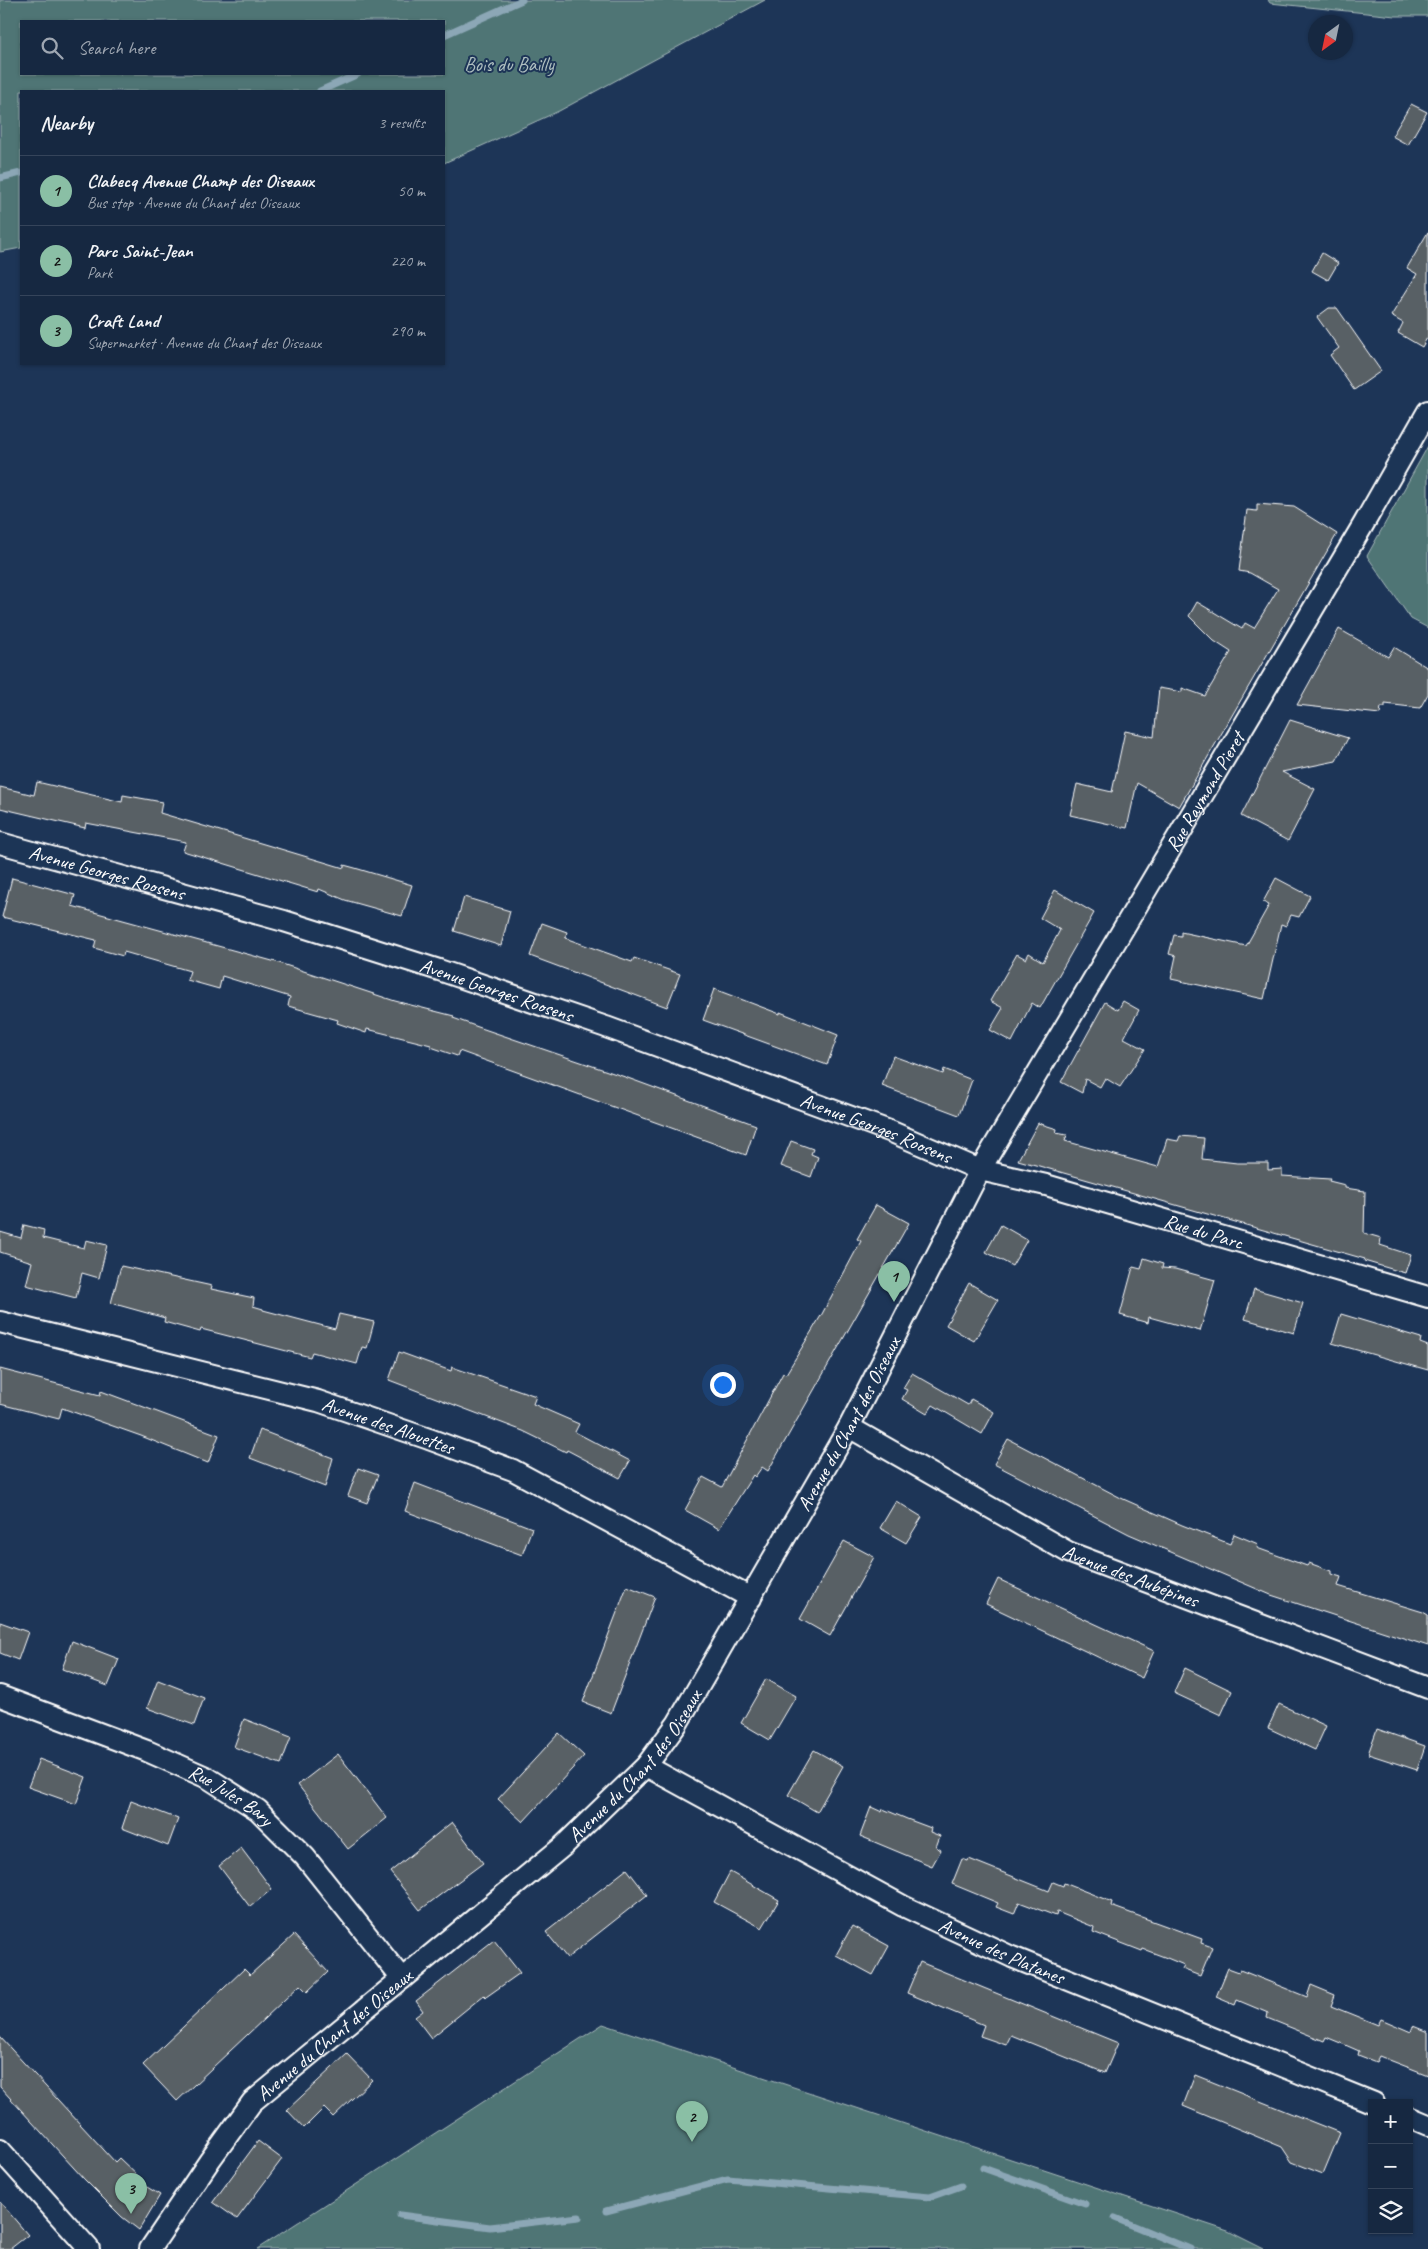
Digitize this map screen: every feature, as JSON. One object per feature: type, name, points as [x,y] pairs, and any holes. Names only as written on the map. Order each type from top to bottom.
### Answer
[{"type":"street","name":"Rue Raymond Pieret","points":[[980,1170],[1363,525],[1428,411]]},
{"type":"street","name":"Avenue Georges Roosens","points":[[0,843],[284,921],[439,970],[606,1027],[882,1128],[980,1170]]},
{"type":"street","name":"Rue du Parc","points":[[980,1170],[1046,1185],[1428,1297]]},
{"type":"street","name":"Avenue du Chant des Oiseaux","points":[[150,2249],[252,2102],[562,1847],[646,1766],[677,1724],[850,1427],[980,1170]]},
{"type":"street","name":"Avenue des Alouettes","points":[[0,1322],[318,1401],[429,1438],[512,1470],[751,1598]]},
{"type":"street","name":"Avenue des Aubépines","points":[[850,1427],[1068,1552],[1428,1688]]},
{"type":"street","name":"Rue Jules Bary","points":[[0,1696],[147,1750],[208,1778],[258,1810],[305,1857],[402,1979]]},
{"type":"street","name":"Avenue des Platanes","points":[[646,1766],[903,1906],[1012,1958],[1368,2101]]},
{"type":"street","points":[[1413,2119],[1428,2125]]},
{"type":"street","points":[[0,2150],[89,2249]]},
{"type":"green space","name":"Bois du Bailly","points":[[0,0],[765,0],[559,111],[445,163],[445,90],[20,90],[20,248],[0,252]]},
{"type":"green space","points":[[1268,0],[1428,0],[1428,16],[1395,16],[1270,3]]},
{"type":"green space","points":[[1428,446],[1428,628],[1411,619],[1367,556]]},
{"type":"green space","points":[[603,2024],[1228,2231],[1264,2249],[257,2249]]},
{"type":"building","points":[[1411,104],[1427,112],[1408,145],[1392,136]]},
{"type":"building","points":[[1428,232],[1428,336],[1422,347],[1398,333],[1403,323],[1391,316],[1417,274],[1407,268]]},
{"type":"building","points":[[1322,253],[1338,263],[1328,280],[1312,271]]},
{"type":"building","points":[[1329,308],[1337,308],[1381,371],[1354,390],[1330,355],[1339,348],[1317,317]]},
{"type":"building","points":[[1257,504],[1294,507],[1337,534],[1179,807],[1137,783],[1127,828],[1070,815],[1077,784],[1112,792],[1125,731],[1154,737],[1159,688],[1182,692],[1182,688],[1205,696],[1231,652],[1214,641],[1189,616],[1197,602],[1242,629],[1245,623],[1254,628],[1278,589],[1250,573],[1239,571],[1247,510],[1257,511]]},
{"type":"building","points":[[1339,629],[1388,657],[1394,647],[1428,668],[1428,694],[1420,708],[1385,704],[1385,707],[1381,707],[1380,714],[1297,705]]},
{"type":"building","points":[[1290,720],[1348,738],[1336,761],[1282,772],[1315,789],[1288,841],[1241,816]]},
{"type":"building","points":[[37,782],[122,802],[123,795],[162,802],[160,813],[344,868],[344,865],[412,885],[402,916],[345,900],[319,889],[318,892],[183,851],[186,842],[86,823],[85,828],[0,808],[0,787],[34,795]]},
{"type":"building","points":[[12,878],[75,895],[72,906],[276,962],[395,1001],[454,1016],[453,1018],[625,1077],[756,1125],[746,1155],[459,1051],[457,1056],[431,1047],[431,1045],[367,1029],[366,1033],[337,1023],[338,1020],[288,1006],[290,997],[222,976],[219,989],[187,980],[190,971],[124,952],[123,956],[94,948],[96,940],[2,917]]},
{"type":"building","points":[[1276,878],[1310,896],[1299,917],[1291,915],[1286,926],[1281,924],[1264,999],[1171,979],[1176,956],[1169,954],[1174,935],[1181,936],[1181,932],[1246,946],[1269,905],[1263,902]]},
{"type":"building","points":[[1055,890],[1094,913],[1040,1008],[1032,1003],[1012,1042],[990,1030],[1003,1008],[990,1001],[1017,954],[1026,959],[1029,953],[1043,962],[1060,930],[1040,918]]},
{"type":"building","points":[[464,897],[510,911],[501,946],[454,931]]},
{"type":"building","points":[[542,923],[567,932],[565,938],[632,962],[634,958],[680,974],[667,1007],[530,956]]},
{"type":"building","points":[[714,989],[838,1035],[827,1065],[703,1020]]},
{"type":"building","points":[[1123,1001],[1139,1010],[1124,1038],[1145,1049],[1120,1087],[1105,1078],[1100,1087],[1085,1079],[1082,1093],[1061,1082],[1105,1002],[1118,1010]]},
{"type":"building","points":[[893,1056],[943,1074],[944,1069],[972,1080],[959,1115],[882,1086]]},
{"type":"building","points":[[1038,1123],[1057,1129],[1056,1133],[1067,1135],[1065,1141],[1158,1167],[1167,1139],[1178,1141],[1180,1136],[1204,1138],[1202,1159],[1237,1163],[1268,1163],[1268,1170],[1282,1169],[1282,1176],[1330,1179],[1329,1181],[1345,1185],[1345,1188],[1365,1191],[1364,1233],[1381,1238],[1380,1245],[1411,1255],[1405,1273],[1364,1261],[1365,1259],[1018,1160]]},
{"type":"building","points":[[791,1141],[813,1149],[811,1154],[818,1157],[811,1177],[781,1166]]},
{"type":"building","points":[[876,1205],[909,1223],[768,1471],[762,1467],[755,1477],[753,1475],[719,1529],[685,1510],[703,1477],[722,1487],[783,1373],[786,1374],[822,1314],[861,1241],[857,1239]]},
{"type":"building","points":[[24,1225],[44,1230],[43,1238],[63,1243],[84,1248],[86,1240],[107,1245],[99,1278],[82,1273],[76,1298],[26,1285],[32,1262],[0,1252],[0,1232],[21,1238]]},
{"type":"building","points":[[1001,1225],[1027,1240],[1012,1266],[986,1252]]},
{"type":"building","points":[[1144,1258],[1163,1264],[1162,1268],[1175,1269],[1215,1280],[1200,1331],[1149,1317],[1148,1323],[1120,1315],[1133,1267],[1141,1269]]},
{"type":"building","points":[[121,1266],[212,1286],[211,1289],[254,1298],[253,1306],[263,1310],[335,1329],[339,1314],[374,1322],[367,1348],[362,1347],[357,1364],[312,1352],[310,1357],[201,1329],[200,1332],[164,1322],[165,1318],[111,1303]]},
{"type":"building","points":[[969,1283],[998,1300],[974,1341],[946,1325]]},
{"type":"building","points":[[1254,1289],[1303,1303],[1294,1333],[1245,1319]]},
{"type":"building","points":[[1341,1314],[1421,1338],[1420,1343],[1428,1346],[1428,1370],[1332,1343]]},
{"type":"building","points":[[399,1352],[451,1371],[452,1367],[536,1396],[533,1404],[579,1424],[575,1432],[630,1461],[620,1478],[567,1450],[566,1452],[523,1431],[389,1380]]},
{"type":"building","points":[[0,1369],[100,1395],[101,1391],[219,1435],[208,1463],[141,1436],[62,1408],[59,1419],[0,1404]]},
{"type":"building","points":[[912,1373],[968,1405],[971,1399],[994,1412],[982,1434],[933,1405],[927,1414],[902,1399],[907,1390],[903,1388]]},
{"type":"building","points":[[260,1430],[333,1458],[325,1487],[250,1458]]},
{"type":"building","points":[[1008,1439],[1121,1498],[1182,1525],[1230,1544],[1234,1534],[1258,1544],[1257,1548],[1307,1566],[1309,1563],[1331,1571],[1331,1574],[1341,1577],[1338,1586],[1423,1612],[1428,1615],[1428,1646],[1271,1595],[1129,1534],[994,1464]]},
{"type":"building","points":[[358,1468],[378,1475],[367,1503],[348,1496]]},
{"type":"building","points":[[415,1483],[532,1528],[522,1555],[405,1511]]},
{"type":"building","points":[[896,1501],[922,1517],[906,1543],[880,1528]]},
{"type":"building","points":[[844,1541],[874,1557],[830,1636],[800,1619]]},
{"type":"building","points":[[998,1579],[1154,1651],[1142,1678],[986,1604]]},
{"type":"building","points":[[627,1586],[655,1597],[611,1713],[583,1702]]},
{"type":"building","points":[[0,1622],[28,1632],[18,1660],[0,1653]]},
{"type":"building","points":[[72,1641],[119,1659],[108,1686],[62,1669]]},
{"type":"building","points":[[1185,1668],[1232,1691],[1221,1715],[1174,1693]]},
{"type":"building","points":[[766,1679],[796,1696],[770,1740],[741,1723]]},
{"type":"building","points":[[158,1680],[204,1698],[194,1725],[147,1708]]},
{"type":"building","points":[[1279,1704],[1326,1726],[1315,1750],[1268,1728]]},
{"type":"building","points":[[244,1719],[291,1737],[281,1764],[234,1747]]},
{"type":"building","points":[[1377,1729],[1425,1746],[1417,1770],[1368,1754]]},
{"type":"building","points":[[559,1733],[584,1756],[523,1822],[498,1799]]},
{"type":"building","points":[[814,1750],[843,1766],[817,1812],[788,1795]]},
{"type":"building","points":[[338,1754],[387,1818],[348,1849],[298,1785]]},
{"type":"building","points":[[39,1759],[86,1777],[76,1804],[28,1787]]},
{"type":"building","points":[[131,1801],[178,1819],[168,1846],[122,1828]]},
{"type":"building","points":[[871,1807],[882,1812],[883,1809],[931,1828],[930,1832],[940,1836],[936,1847],[941,1850],[932,1866],[860,1836]]},
{"type":"building","points":[[452,1822],[483,1863],[420,1910],[390,1872]]},
{"type":"building","points":[[241,1848],[272,1889],[250,1907],[219,1866]]},
{"type":"building","points":[[962,1859],[968,1861],[969,1859],[1049,1891],[1053,1882],[1063,1886],[1064,1883],[1112,1902],[1111,1906],[1202,1939],[1201,1943],[1212,1947],[1200,1976],[1182,1969],[1184,1965],[1167,1958],[1143,1949],[1142,1951],[1093,1932],[1094,1927],[1057,1912],[1056,1916],[1019,1902],[1014,1914],[996,1907],[998,1903],[952,1884]]},
{"type":"building","points":[[627,1869],[647,1895],[567,1958],[546,1932]]},
{"type":"building","points":[[730,1872],[779,1900],[762,1928],[714,1902]]},
{"type":"building","points":[[852,1926],[889,1946],[873,1975],[836,1955]]},
{"type":"building","points":[[294,1935],[328,1972],[307,1992],[300,1985],[177,2101],[143,2065],[244,1969],[250,1975]]},
{"type":"building","points":[[494,1940],[520,1973],[486,1997],[484,1995],[431,2038],[415,2017],[423,2011],[416,2001]]},
{"type":"building","points":[[920,1962],[1118,2043],[1105,2073],[1011,2035],[1006,2045],[980,2036],[984,2025],[907,1993]]},
{"type":"building","points":[[1228,1968],[1239,1972],[1240,1970],[1307,1997],[1311,1985],[1335,1995],[1331,2006],[1378,2025],[1381,2019],[1411,2032],[1413,2026],[1428,2032],[1428,2075],[1379,2056],[1376,2062],[1358,2055],[1359,2051],[1326,2037],[1324,2041],[1267,2018],[1268,2013],[1237,2000],[1235,2005],[1216,1997]]},
{"type":"building","points":[[0,2037],[115,2162],[119,2158],[141,2179],[142,2184],[160,2195],[139,2230],[122,2217],[84,2179],[0,2087]]},
{"type":"building","points":[[347,2054],[372,2080],[333,2117],[324,2108],[304,2128],[287,2110]]},
{"type":"building","points":[[1195,2075],[1340,2133],[1323,2174],[1292,2162],[1282,2147],[1183,2106]]},
{"type":"building","points":[[258,2141],[282,2159],[237,2219],[213,2202]]},
{"type":"building","points":[[0,2202],[28,2235],[10,2249],[0,2249]]},
{"type":"waterway","points":[[445,35],[522,0]]},
{"type":"waterway","points":[[322,90],[356,75]]},
{"type":"waterway","points":[[0,178],[20,173]]},
{"type":"waterway","points":[[983,2168],[1085,2204]]},
{"type":"waterway","points":[[606,2211],[728,2179],[930,2197],[961,2186]]},
{"type":"waterway","points":[[400,2215],[490,2227],[579,2217]]},
{"type":"waterway","points":[[1115,2218],[1190,2249]]},
{"type":"place","name":"Clabecq Avenue Champ des Oiseaux","points":[[894,1302]]},
{"type":"place","name":"Parc Saint-Jean","points":[[692,2142]]},
{"type":"place","name":"Craft Land","points":[[131,2214]]}]
